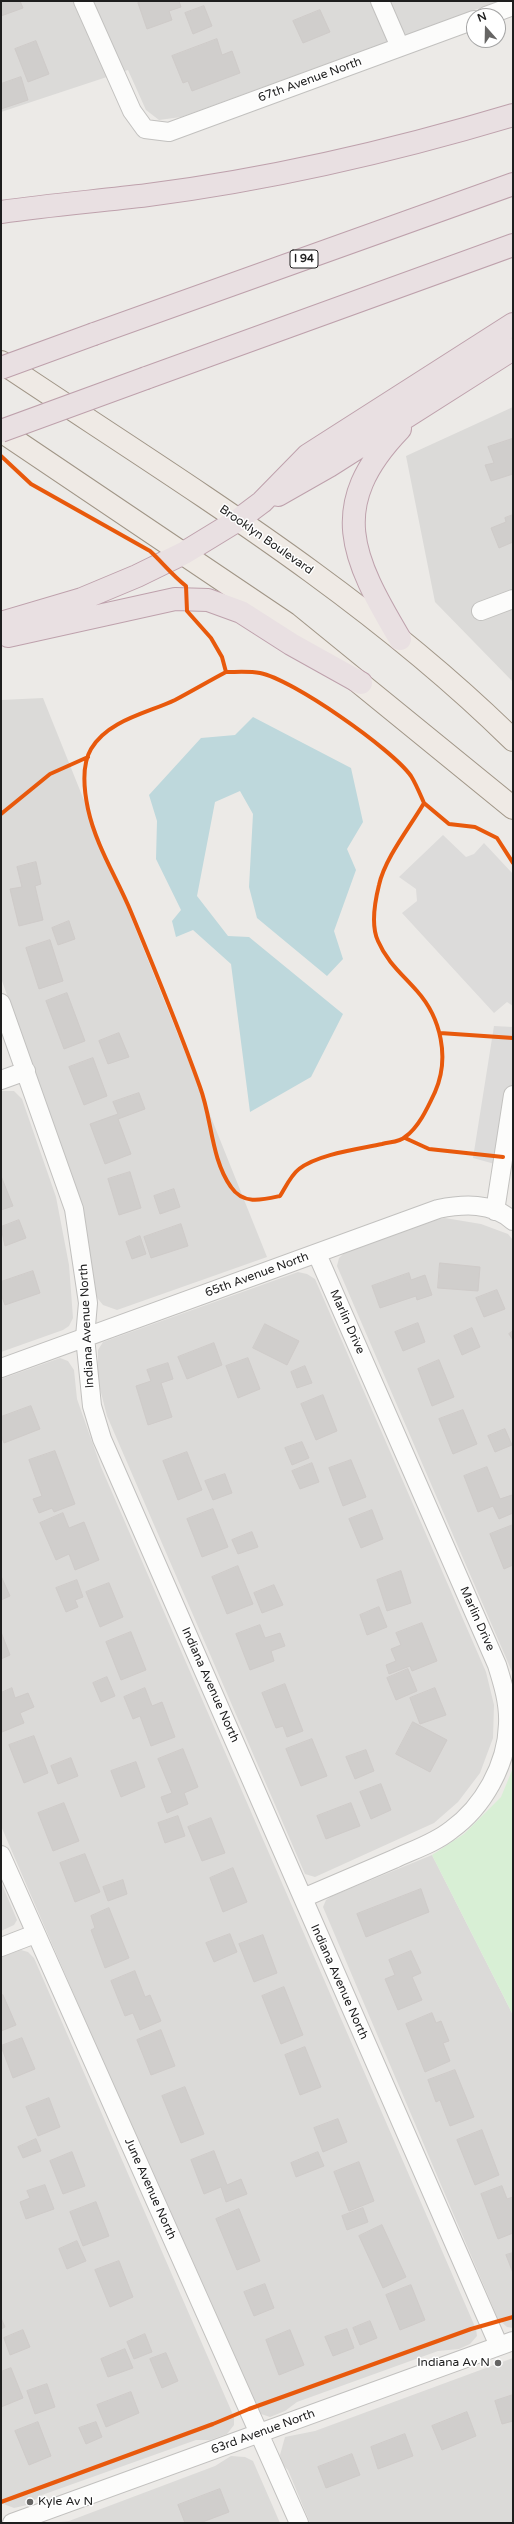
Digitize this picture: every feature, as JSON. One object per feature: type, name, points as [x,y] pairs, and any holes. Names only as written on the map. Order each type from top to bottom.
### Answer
[{"type":"highway","points":[[1,212],[148,195],[263,176],[361,157],[513,115]]},
{"type":"highway","name":"I 94","points":[[1,368],[513,184]]},
{"type":"highway","points":[[1,431],[513,245]]},
{"type":"highway","points":[[1,623],[82,599],[137,576],[184,552],[238,520],[262,502],[308,455],[513,324]]},
{"type":"highway","points":[[262,502],[294,487],[513,349]]},
{"type":"highway","points":[[400,639],[378,601],[360,558],[354,539],[354,510],[362,480],[372,462],[422,406]]},
{"type":"highway","points":[[1,637],[175,599],[208,600],[241,612],[291,644],[361,683]]},
{"type":"main road","name":"Brooklyn Boulevard","points":[[1,362],[238,520],[354,602],[400,639],[484,712],[513,740]]},
{"type":"main road","points":[[1,431],[184,552],[286,623],[513,808]]},
{"type":"street","name":"67th Avenue North","points":[[83,1],[132,111],[145,128],[169,132],[466,23]]},
{"type":"street","points":[[380,1],[400,47]]},
{"type":"street","points":[[482,611],[513,599]]},
{"type":"street","name":"Indiana Avenue North","points":[[1,1003],[74,1209],[88,1303],[85,1337],[92,1406],[102,1439],[302,1898],[506,2343]]},
{"type":"street","points":[[1,1080],[26,1071]]},
{"type":"street","points":[[495,1211],[513,1095]]},
{"type":"street","name":"65th Avenue North","points":[[1,1368],[438,1209],[461,1205],[486,1207],[513,1221]]},
{"type":"street","name":"Marlin Drive","points":[[302,1898],[423,1846],[451,1831],[473,1810],[492,1784],[502,1756],[508,1725],[506,1695],[497,1665],[317,1254]]},
{"type":"street","name":"June Avenue North","points":[[1,1855],[299,2523]]},
{"type":"street","points":[[1,1946],[35,1934]]},
{"type":"street","name":"63rd Avenue North","points":[[12,2523],[506,2343]]},
{"type":"shaded area","points":[[1,1],[499,1],[480,8],[466,8],[466,13],[181,117],[159,120],[146,110],[128,70],[1,112]]},
{"type":"shaded area","points":[[513,407],[513,682],[435,602],[406,456]]},
{"type":"shaded area","points":[[43,698],[267,1257],[117,1310],[103,1305],[94,1294],[56,1134],[1,978],[1,700]]},
{"type":"shaded area","points":[[443,835],[466,857],[474,854],[484,843],[513,874],[513,1006],[507,1002],[494,1013],[402,913],[417,901],[416,889],[399,877]]},
{"type":"shaded area","points":[[494,1026],[513,1027],[513,1169],[473,1158]]},
{"type":"shaded area","points":[[1,1091],[14,1091],[22,1099],[56,1197],[69,1265],[73,1318],[69,1326],[63,1330],[1,1352]]},
{"type":"shaded area","points":[[445,1218],[481,1224],[508,1234],[513,1240],[513,1674],[337,1266],[339,1258],[344,1253],[415,1224]]},
{"type":"shaded area","points":[[298,1272],[307,1274],[315,1279],[486,1672],[494,1705],[493,1738],[480,1773],[458,1802],[434,1823],[315,1877],[305,1874],[107,1416],[98,1381],[98,1350],[103,1342]]},
{"type":"shaded area","points":[[60,1358],[68,1361],[74,1370],[77,1399],[101,1467],[476,2329],[477,2336],[470,2344],[459,2349],[438,2351],[297,2402],[285,2411],[270,2417],[258,2413],[251,2404],[1,1826],[1,1379]]},
{"type":"shaded area","points":[[432,1855],[513,2015],[513,2328],[507,2327],[498,2319],[323,1907],[326,1900],[332,1896]]},
{"type":"shaded area","points":[[1,1882],[17,1920],[14,1925],[1,1931]]},
{"type":"shaded area","points":[[21,1950],[28,1952],[34,1958],[234,2417],[234,2425],[227,2434],[210,2440],[196,2440],[42,2495],[27,2505],[14,2508],[1,2503],[1,1957]]},
{"type":"shaded area","points":[[513,2358],[513,2523],[310,2523],[288,2470],[282,2464],[280,2455],[285,2437],[315,2431]]},
{"type":"shaded area","points":[[231,2456],[245,2457],[253,2461],[280,2523],[48,2523],[69,2521],[215,2466]]},
{"type":"green space","points":[[513,1768],[513,2015],[432,1855],[464,1834],[501,1797]]},
{"type":"water","points":[[253,717],[351,768],[363,822],[347,849],[356,870],[334,931],[343,959],[327,976],[257,918],[249,887],[253,814],[240,791],[215,802],[197,896],[228,936],[249,937],[343,1014],[311,1077],[250,1112],[231,964],[193,930],[176,937],[172,921],[181,910],[156,859],[157,821],[149,795],[201,738],[235,735]]},
{"type":"building","points":[[1,1],[20,1],[23,8],[1,16]]},
{"type":"building","points":[[143,1],[179,1],[181,7],[169,11],[172,20],[147,29],[138,3]]},
{"type":"building","points":[[204,6],[212,26],[193,34],[185,13]]},
{"type":"building","points":[[320,10],[330,32],[303,43],[293,21]]},
{"type":"building","points":[[217,39],[222,55],[232,51],[240,73],[192,91],[188,81],[183,83],[172,56]]},
{"type":"building","points":[[36,41],[49,74],[28,82],[15,49]]},
{"type":"building","points":[[21,77],[28,100],[1,109],[1,84]]},
{"type":"building","points":[[512,439],[513,474],[491,481],[485,465],[494,463],[488,447]]},
{"type":"building","points":[[513,515],[513,542],[499,548],[491,528],[506,522],[505,518]]},
{"type":"building","points":[[36,862],[41,884],[35,886],[43,920],[19,926],[10,889],[22,887],[17,867]]},
{"type":"building","points":[[69,921],[75,939],[58,945],[52,928]]},
{"type":"building","points":[[50,940],[63,981],[39,989],[26,948]]},
{"type":"building","points":[[67,993],[85,1041],[64,1049],[46,1001]]},
{"type":"building","points":[[119,1033],[129,1057],[108,1064],[99,1041]]},
{"type":"building","points":[[93,1058],[107,1096],[84,1105],[69,1067]]},
{"type":"building","points":[[139,1093],[145,1109],[118,1119],[131,1154],[105,1164],[90,1124],[118,1114],[113,1102]]},
{"type":"building","points":[[130,1172],[141,1208],[119,1215],[108,1179]]},
{"type":"building","points":[[1,1176],[13,1206],[1,1210]]},
{"type":"building","points":[[174,1189],[180,1207],[160,1214],[154,1196]]},
{"type":"building","points":[[19,1220],[26,1238],[5,1246],[1,1227]]},
{"type":"building","points":[[181,1224],[188,1246],[151,1258],[144,1237]]},
{"type":"building","points":[[140,1236],[146,1254],[132,1259],[126,1242]]},
{"type":"building","points":[[440,1263],[480,1267],[478,1291],[438,1288]]},
{"type":"building","points":[[33,1271],[40,1293],[5,1305],[1,1294],[1,1282]]},
{"type":"building","points":[[409,1273],[411,1280],[425,1275],[432,1295],[417,1300],[416,1296],[380,1308],[372,1286]]},
{"type":"building","points":[[497,1290],[505,1309],[484,1317],[476,1298]]},
{"type":"building","points":[[418,1323],[425,1342],[403,1351],[395,1332]]},
{"type":"building","points":[[265,1324],[299,1341],[287,1365],[253,1348]]},
{"type":"building","points":[[472,1328],[480,1347],[462,1355],[454,1336]]},
{"type":"building","points":[[513,1331],[513,1340],[509,1334]]},
{"type":"building","points":[[214,1343],[222,1365],[187,1379],[178,1357]]},
{"type":"building","points":[[248,1358],[260,1389],[238,1398],[226,1366]]},
{"type":"building","points":[[439,1360],[454,1397],[432,1406],[418,1369]]},
{"type":"building","points":[[168,1363],[173,1379],[161,1383],[172,1417],[148,1425],[136,1386],[151,1381],[147,1370]]},
{"type":"building","points":[[305,1366],[312,1383],[297,1388],[291,1372]]},
{"type":"building","points":[[323,1395],[337,1431],[316,1440],[301,1404]]},
{"type":"building","points":[[31,1406],[40,1429],[4,1443],[1,1435],[1,1417]]},
{"type":"building","points":[[463,1410],[477,1444],[453,1454],[439,1419]]},
{"type":"building","points":[[505,1429],[512,1445],[495,1452],[488,1436]]},
{"type":"building","points":[[302,1442],[309,1458],[292,1465],[285,1448]]},
{"type":"building","points":[[55,1451],[75,1504],[54,1512],[52,1508],[39,1513],[33,1499],[42,1496],[29,1460]]},
{"type":"building","points":[[187,1452],[202,1490],[178,1500],[163,1461]]},
{"type":"building","points":[[351,1460],[366,1497],[343,1506],[329,1468]]},
{"type":"building","points":[[312,1463],[319,1482],[300,1489],[292,1471]]},
{"type":"building","points":[[487,1467],[500,1499],[512,1495],[513,1498],[513,1513],[499,1519],[493,1506],[478,1512],[464,1476]]},
{"type":"building","points":[[225,1474],[232,1493],[213,1500],[205,1481]]},
{"type":"building","points":[[213,1509],[228,1547],[202,1557],[187,1519]]},
{"type":"building","points":[[372,1510],[383,1539],[361,1548],[349,1519]]},
{"type":"building","points":[[63,1513],[69,1528],[84,1522],[99,1560],[75,1570],[69,1554],[56,1560],[40,1523]]},
{"type":"building","points":[[513,1525],[513,1565],[504,1569],[490,1534]]},
{"type":"building","points":[[252,1532],[258,1547],[238,1554],[232,1540]]},
{"type":"building","points":[[238,1566],[253,1604],[227,1614],[212,1577]]},
{"type":"building","points":[[401,1571],[411,1603],[387,1611],[377,1580]]},
{"type":"building","points":[[1,1576],[10,1596],[1,1600]]},
{"type":"building","points":[[77,1580],[83,1597],[75,1600],[78,1607],[66,1612],[56,1588]]},
{"type":"building","points":[[109,1583],[123,1617],[100,1627],[86,1592]]},
{"type":"building","points":[[274,1585],[283,1605],[262,1613],[254,1593]]},
{"type":"building","points":[[379,1607],[387,1627],[367,1635],[360,1615]]},
{"type":"building","points":[[422,1623],[437,1661],[412,1671],[410,1666],[389,1674],[386,1665],[396,1661],[391,1649],[401,1645],[396,1633]]},
{"type":"building","points":[[260,1625],[265,1638],[280,1633],[285,1646],[271,1651],[274,1661],[250,1670],[236,1634]]},
{"type":"building","points":[[1,1632],[10,1655],[1,1659]]},
{"type":"building","points":[[131,1632],[146,1670],[121,1680],[106,1642]]},
{"type":"building","points":[[408,1669],[417,1691],[396,1700],[387,1678]]},
{"type":"building","points":[[107,1677],[115,1696],[101,1702],[93,1683]]},
{"type":"building","points":[[285,1684],[303,1731],[287,1737],[283,1726],[276,1728],[262,1693]]},
{"type":"building","points":[[12,1688],[15,1698],[28,1693],[34,1707],[20,1713],[24,1723],[2,1732],[1,1693]]},
{"type":"building","points":[[145,1688],[152,1706],[162,1702],[175,1737],[151,1746],[140,1716],[133,1719],[124,1697]]},
{"type":"building","points":[[435,1688],[446,1715],[420,1724],[410,1698]]},
{"type":"building","points":[[413,1722],[447,1740],[430,1772],[396,1754]]},
{"type":"building","points":[[34,1736],[48,1773],[24,1783],[9,1745]]},
{"type":"building","points":[[312,1739],[327,1776],[301,1786],[286,1749]]},
{"type":"building","points":[[183,1749],[198,1787],[184,1793],[188,1804],[167,1813],[161,1797],[172,1793],[158,1759]]},
{"type":"building","points":[[366,1750],[374,1771],[355,1779],[346,1757]]},
{"type":"building","points":[[71,1758],[78,1776],[58,1784],[51,1766]]},
{"type":"building","points":[[136,1762],[145,1787],[121,1797],[111,1771]]},
{"type":"building","points":[[381,1784],[391,1810],[371,1819],[360,1792]]},
{"type":"building","points":[[64,1803],[79,1841],[53,1851],[38,1813]]},
{"type":"building","points":[[351,1803],[360,1826],[326,1839],[317,1816]]},
{"type":"building","points":[[178,1816],[185,1836],[165,1843],[158,1823]]},
{"type":"building","points":[[211,1818],[225,1853],[202,1861],[188,1827]]},
{"type":"building","points":[[85,1854],[100,1892],[75,1902],[60,1863]]},
{"type":"building","points":[[233,1868],[247,1902],[223,1912],[210,1878]]},
{"type":"building","points":[[123,1880],[127,1894],[108,1901],[103,1887]]},
{"type":"building","points":[[421,1889],[429,1912],[366,1937],[357,1914]]},
{"type":"building","points":[[109,1908],[129,1958],[105,1968],[91,1930],[95,1928],[91,1916]]},
{"type":"building","points":[[230,1934],[237,1952],[214,1962],[206,1943]]},
{"type":"building","points":[[263,1935],[277,1973],[254,1982],[239,1944]]},
{"type":"building","points":[[411,1951],[421,1973],[412,1977],[422,2000],[398,2010],[385,1979],[395,1975],[389,1960]]},
{"type":"building","points":[[135,1971],[145,1997],[150,1995],[161,2021],[140,2030],[133,2013],[125,2016],[111,1981]]},
{"type":"building","points":[[284,1987],[303,2035],[281,2044],[262,1996]]},
{"type":"building","points":[[3,1995],[16,2025],[1,2031],[1,1996]]},
{"type":"building","points":[[432,2013],[436,2023],[441,2021],[449,2041],[443,2043],[450,2061],[425,2072],[406,2024]]},
{"type":"building","points":[[161,2030],[175,2066],[151,2075],[137,2040]]},
{"type":"building","points":[[22,2038],[35,2069],[13,2078],[1,2046]]},
{"type":"building","points":[[305,2047],[321,2087],[300,2095],[285,2055]]},
{"type":"building","points":[[455,2070],[474,2117],[450,2126],[440,2100],[436,2102],[428,2080]]},
{"type":"building","points":[[185,2087],[204,2134],[181,2143],[162,2096]]},
{"type":"building","points":[[49,2098],[60,2127],[38,2136],[26,2107]]},
{"type":"building","points":[[338,2119],[347,2142],[323,2152],[314,2128]]},
{"type":"building","points":[[482,2130],[499,2175],[475,2185],[457,2140]]},
{"type":"building","points":[[36,2139],[41,2151],[23,2158],[18,2147]]},
{"type":"building","points":[[214,2151],[227,2185],[241,2179],[247,2194],[226,2202],[221,2187],[204,2194],[191,2160]]},
{"type":"building","points":[[72,2152],[85,2186],[63,2194],[50,2161]]},
{"type":"building","points":[[318,2152],[324,2166],[296,2177],[291,2163]]},
{"type":"building","points":[[359,2162],[374,2201],[349,2211],[334,2172]]},
{"type":"building","points":[[45,2185],[54,2209],[26,2219],[20,2202],[30,2198],[27,2191]]},
{"type":"building","points":[[502,2186],[507,2199],[513,2197],[513,2233],[498,2239],[481,2194]]},
{"type":"building","points":[[96,2202],[109,2236],[83,2246],[70,2212]]},
{"type":"building","points":[[363,2208],[368,2222],[347,2230],[342,2216]]},
{"type":"building","points":[[239,2209],[260,2261],[237,2270],[216,2219]]},
{"type":"building","points":[[382,2225],[406,2277],[383,2288],[359,2236]]},
{"type":"building","points":[[77,2241],[86,2261],[67,2269],[59,2249]]},
{"type":"building","points":[[513,2253],[513,2273],[506,2255]]},
{"type":"building","points":[[119,2261],[133,2297],[110,2307],[95,2270]]},
{"type":"building","points":[[265,2284],[274,2308],[254,2316],[244,2292]]},
{"type":"building","points":[[411,2285],[425,2320],[400,2330],[386,2295]]},
{"type":"building","points":[[1,2318],[5,2327],[1,2329]]},
{"type":"building","points":[[370,2321],[377,2338],[360,2345],[353,2328]]},
{"type":"building","points":[[347,2329],[354,2348],[333,2356],[325,2337]]},
{"type":"building","points":[[23,2330],[30,2347],[10,2355],[4,2338]]},
{"type":"building","points":[[290,2330],[304,2365],[279,2375],[266,2340]]},
{"type":"building","points":[[145,2334],[152,2352],[134,2359],[127,2342]]},
{"type":"building","points":[[125,2349],[133,2368],[108,2377],[101,2359]]},
{"type":"building","points":[[166,2353],[178,2381],[162,2388],[150,2359]]},
{"type":"building","points":[[11,2368],[23,2398],[1,2407],[1,2372]]},
{"type":"building","points":[[47,2384],[55,2407],[35,2414],[27,2391]]},
{"type":"building","points":[[131,2392],[139,2413],[106,2427],[97,2405]]},
{"type":"building","points":[[513,2395],[513,2421],[502,2424],[495,2401]]},
{"type":"building","points":[[467,2412],[476,2436],[442,2450],[432,2426]]},
{"type":"building","points":[[38,2422],[51,2456],[29,2465],[15,2431]]},
{"type":"building","points":[[96,2422],[102,2437],[86,2444],[79,2428]]},
{"type":"building","points":[[405,2434],[413,2456],[378,2469],[371,2447]]},
{"type":"building","points":[[352,2454],[360,2475],[326,2488],[318,2467]]},
{"type":"building","points":[[220,2489],[229,2512],[200,2523],[185,2523],[178,2505]]},
{"type":"cycle path","points":[[1,456],[31,484],[150,551],[186,586],[187,611],[211,638],[222,657],[226,672]]},
{"type":"cycle path","points":[[226,672],[260,673],[275,678],[317,701],[384,749],[413,779],[424,803],[398,843],[382,875],[375,906],[374,921],[378,941],[386,955],[395,968],[417,991],[432,1013],[441,1039],[442,1052],[440,1079],[435,1092],[415,1128],[403,1139],[317,1159],[299,1169],[291,1178],[280,1196],[260,1200],[241,1197],[231,1187],[224,1176],[219,1164],[200,1087],[131,912],[96,836],[85,794],[84,778],[86,763],[91,749],[98,739],[118,724],[129,718],[175,700],[226,672]]},
{"type":"cycle path","points":[[1,814],[50,774],[88,757]]},
{"type":"cycle path","points":[[424,803],[449,824],[475,827],[497,838],[513,863]]},
{"type":"cycle path","points":[[440,1033],[513,1038]]},
{"type":"cycle path","points":[[405,1138],[429,1149],[503,1157]]},
{"type":"cycle path","points":[[1,2502],[213,2424],[249,2409],[471,2329],[513,2317]]},
{"type":"place","name":"Indiana Av N","points":[[498,2363]]},
{"type":"place","name":"Kyle Av N","points":[[30,2502]]}]
